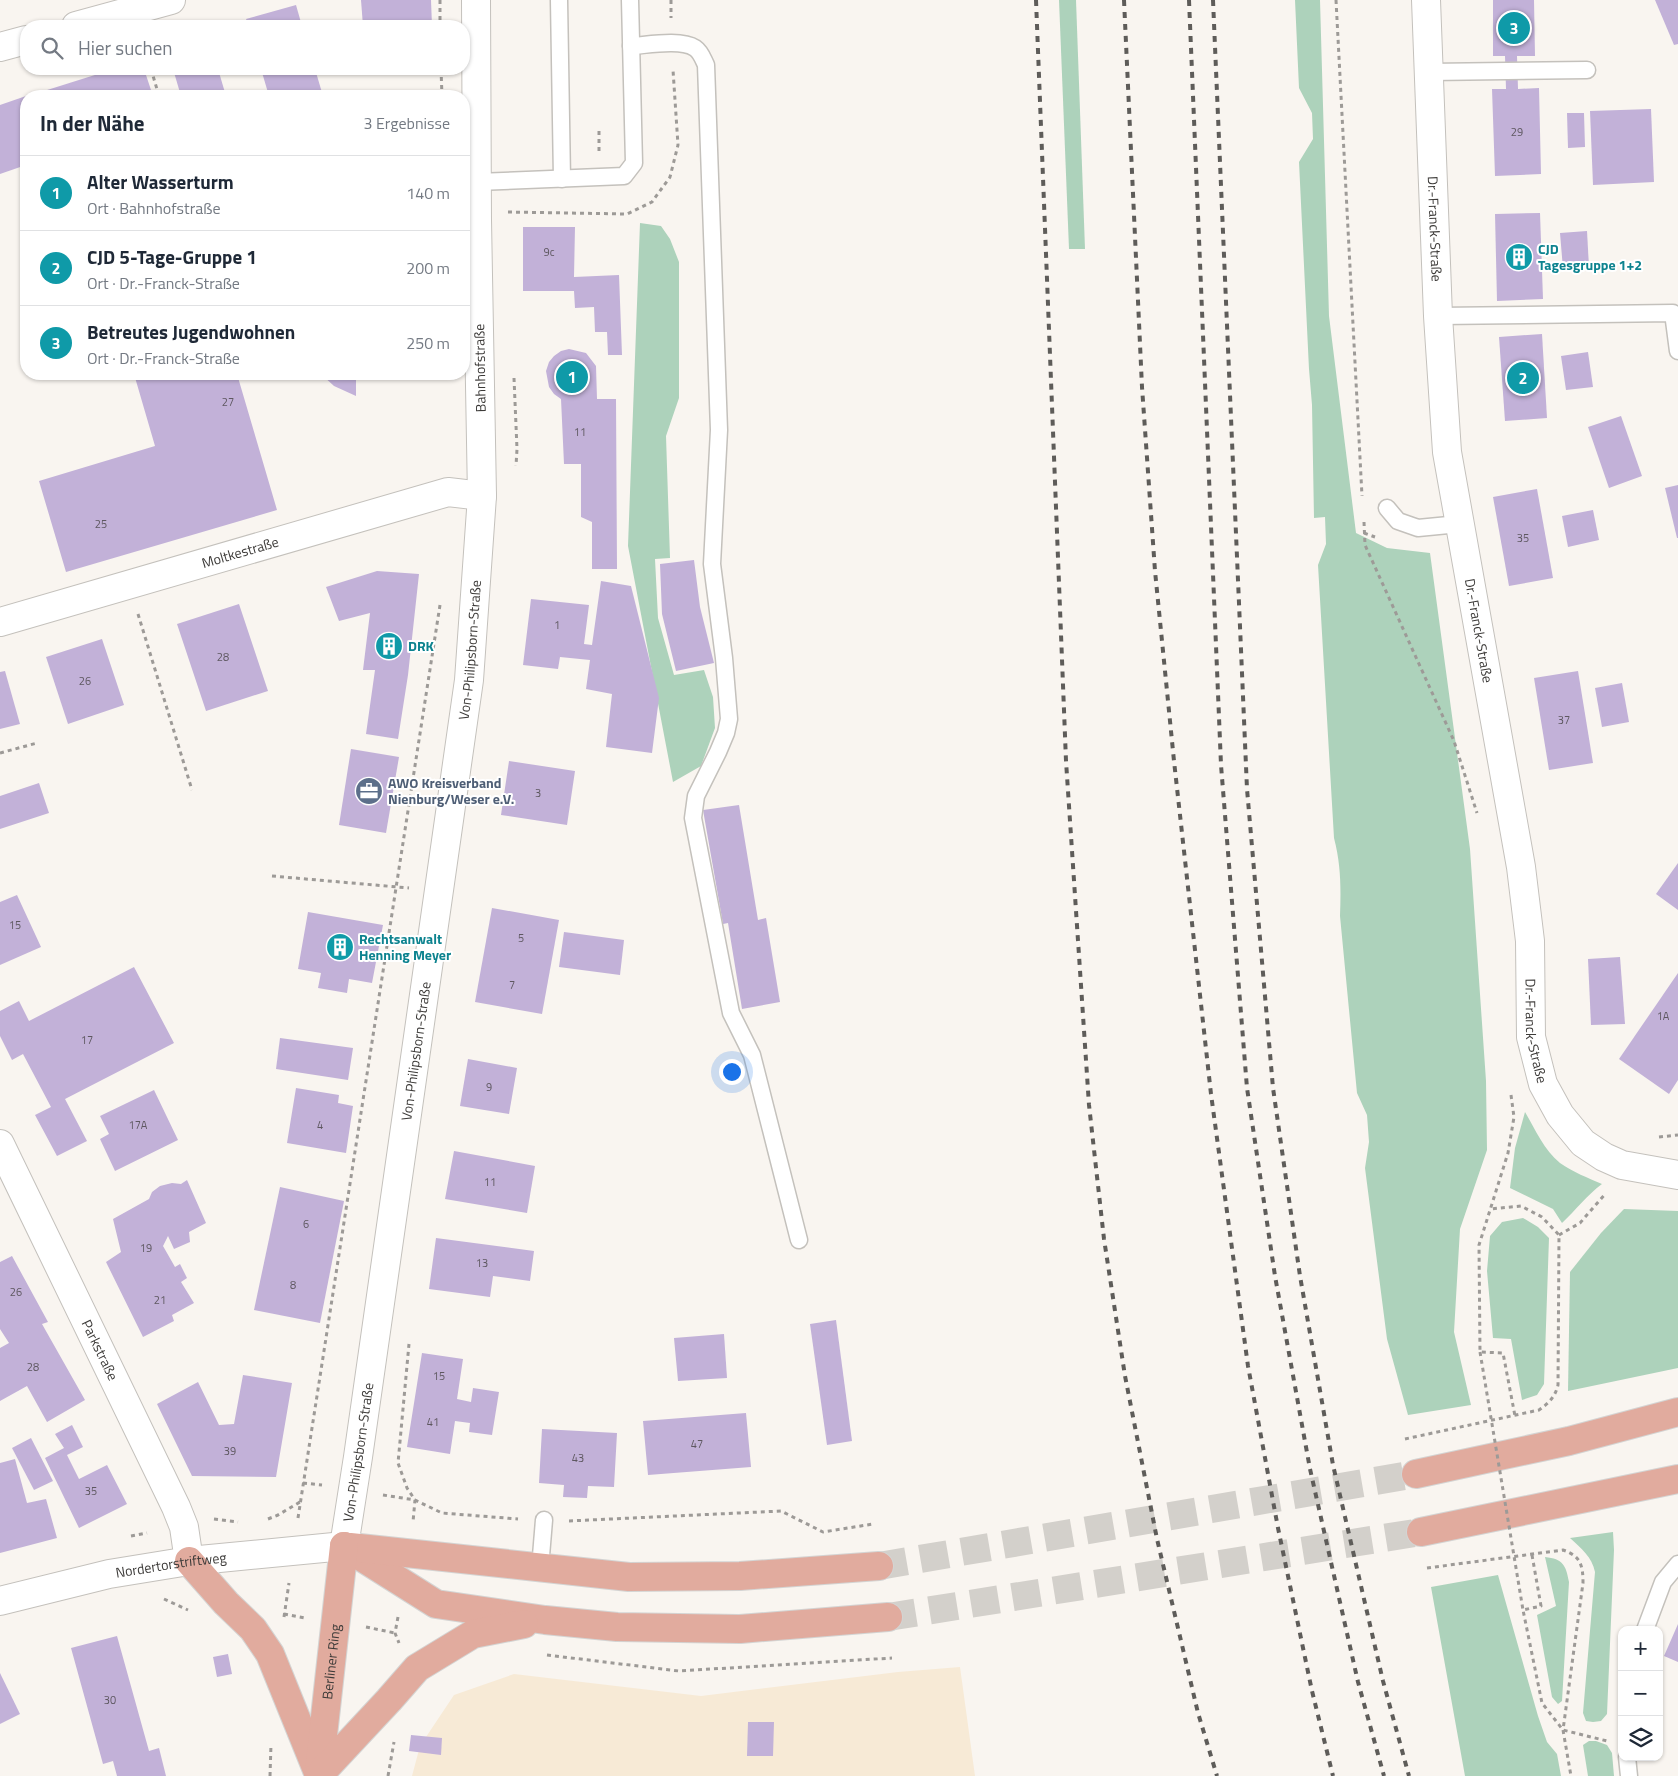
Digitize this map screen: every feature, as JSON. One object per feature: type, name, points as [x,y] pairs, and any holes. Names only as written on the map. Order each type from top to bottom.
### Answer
[{"type":"main road","points":[[1416,1474],[1569,1441],[1678,1412]]},
{"type":"main road","points":[[1421,1532],[1678,1479]]},
{"type":"main road","points":[[344,1546],[638,1577],[740,1576],[880,1566]]},
{"type":"main road","points":[[344,1546],[436,1604],[545,1620],[617,1627],[740,1629],[888,1617]]},
{"type":"main road","name":"Berliner Ring","points":[[319,1776],[344,1546]]},
{"type":"main road","points":[[189,1561],[226,1603],[253,1629],[270,1654],[319,1776],[416,1668],[473,1634],[545,1620]]},
{"type":"street","points":[[98,20],[171,0]]},
{"type":"street","name":"Bahnhofstraße","points":[[476,0],[482,496]]},
{"type":"street","name":"Dr.-Franck-Straße","points":[[1426,0],[1438,316],[1447,452],[1521,867],[1530,940],[1531,1037],[1542,1084],[1560,1115],[1583,1143],[1622,1166],[1678,1174]]},
{"type":"street","points":[[0,48],[20,42]]},
{"type":"street","name":"Moltkestraße","points":[[0,622],[448,492],[482,496]]},
{"type":"street","name":"Von-Philipsborn-Straße","points":[[344,1546],[469,680],[482,496]]},
{"type":"street","name":"Parkstraße","points":[[0,1144],[184,1527],[189,1561]]},
{"type":"street","name":"Nordertorstriftweg","points":[[0,1601],[109,1574],[189,1561],[344,1546]]},
{"type":"lane","points":[[559,0],[562,179]]},
{"type":"lane","points":[[477,182],[624,176],[634,162],[630,0]]},
{"type":"lane","points":[[631,46],[689,45],[702,55],[706,65],[720,430],[712,564],[725,667],[729,719],[726,733],[718,752],[696,796],[693,818],[731,1013],[752,1055],[799,1240]]},
{"type":"lane","points":[[1429,72],[1587,70]]},
{"type":"lane","points":[[1438,316],[1673,313],[1678,351]]},
{"type":"lane","points":[[1387,508],[1398,521],[1418,528],[1459,524]]},
{"type":"lane","points":[[540,1568],[544,1520]]},
{"type":"lane","points":[[1646,1626],[1663,1582],[1678,1564]]},
{"type":"lane","points":[[1627,1761],[1628,1776]]},
{"type":"path","points":[[440,0],[440,20]]},
{"type":"path","points":[[1336,0],[1362,504]]},
{"type":"path","points":[[153,75],[157,90]]},
{"type":"path","points":[[441,75],[442,90]]},
{"type":"path","points":[[1363,513],[1365,545],[1454,741],[1478,815]]},
{"type":"path","points":[[130,585],[192,790]]},
{"type":"path","points":[[260,1522],[278,1516],[300,1502],[441,600]]},
{"type":"path","points":[[0,753],[37,743]]},
{"type":"path","points":[[272,876],[440,891]]},
{"type":"path","points":[[1559,1235],[1580,1223],[1615,1183],[1622,1166]]},
{"type":"path","points":[[1405,1439],[1515,1416],[1539,1410],[1549,1403],[1555,1395],[1558,1384],[1559,1235],[1542,1217],[1521,1206],[1490,1209],[1479,1244],[1480,1352],[1523,1610],[1542,1703],[1563,1730],[1613,1743]]},
{"type":"path","points":[[1480,1352],[1503,1353],[1515,1416]]},
{"type":"path","points":[[416,1500],[442,1513],[560,1522],[781,1511],[823,1532],[873,1524]]},
{"type":"path","points":[[134,1535],[184,1527],[217,1518],[243,1523]]},
{"type":"path","points":[[1427,1568],[1563,1550],[1573,1554],[1580,1562],[1583,1583],[1563,1730],[1571,1776]]},
{"type":"path","points":[[1523,1610],[1541,1606],[1532,1554]]},
{"type":"path","points":[[157,1600],[166,1599],[196,1614]]},
{"type":"path","points":[[545,1654],[679,1671],[892,1658]]},
{"type":"shaded area","points":[[960,1667],[975,1776],[412,1776],[420,1746],[454,1695],[514,1674],[701,1696],[898,1672]]},
{"type":"green space","points":[[1059,0],[1076,0],[1085,249],[1069,249]]},
{"type":"green space","points":[[1295,0],[1320,0],[1329,316],[1356,533],[1387,548],[1430,553],[1470,849],[1486,1081],[1487,1150],[1460,1229],[1454,1332],[1471,1405],[1408,1415],[1387,1339],[1365,1168],[1369,1142],[1367,1115],[1357,1093],[1340,916],[1340,877],[1334,838],[1318,565],[1326,544],[1325,517],[1314,518],[1312,405],[1299,162],[1313,139],[1312,113],[1299,88]]},
{"type":"green space","points":[[640,223],[661,226],[670,239],[679,262],[679,398],[666,436],[670,558],[655,559],[658,618],[674,675],[704,670],[713,697],[715,728],[701,766],[673,782],[628,546]]},
{"type":"green space","points":[[1525,1112],[1540,1139],[1554,1158],[1581,1175],[1602,1184],[1562,1223],[1553,1209],[1510,1188],[1515,1148]]},
{"type":"green space","points":[[1624,1209],[1678,1211],[1678,1368],[1568,1391],[1570,1272],[1601,1233]]},
{"type":"green space","points":[[1523,1218],[1538,1227],[1549,1238],[1544,1384],[1537,1395],[1522,1400],[1511,1339],[1493,1338],[1487,1271],[1490,1236],[1502,1222]]},
{"type":"green space","points":[[1613,1532],[1614,1550],[1607,1714],[1601,1721],[1593,1722],[1586,1721],[1583,1713],[1595,1572],[1589,1557],[1570,1538]]},
{"type":"green space","points":[[1545,1557],[1556,1559],[1563,1564],[1567,1571],[1569,1582],[1562,1701],[1558,1704],[1552,1697],[1537,1615],[1556,1606]]},
{"type":"green space","points":[[1498,1575],[1538,1716],[1547,1742],[1557,1754],[1561,1776],[1465,1776],[1431,1587]]},
{"type":"green space","points":[[1589,1741],[1596,1741],[1607,1745],[1612,1753],[1614,1776],[1588,1776],[1583,1745]]},
{"type":"building","points":[[361,0],[431,0],[432,20],[363,20]]},
{"type":"building","points":[[1493,0],[1534,0],[1535,56],[1517,56],[1518,89],[1539,88],[1541,174],[1495,176],[1492,89],[1506,89],[1505,56],[1493,56]]},
{"type":"building","points":[[1655,0],[1678,0],[1678,44],[1674,45]]},
{"type":"building","points":[[296,5],[300,20],[246,20]]},
{"type":"building","points":[[95,75],[146,75],[151,90],[47,90]]},
{"type":"building","points":[[175,75],[220,75],[224,90],[179,90]]},
{"type":"building","points":[[263,75],[317,75],[321,90],[267,90]]},
{"type":"building","points":[[20,98],[20,167],[0,174],[0,105]]},
{"type":"building","points":[[1651,109],[1654,182],[1593,185],[1590,111]]},
{"type":"building","points":[[1567,113],[1584,113],[1585,147],[1568,148]]},
{"type":"building","name":"CJD Tagesgruppe 1+2","points":[[1540,213],[1543,299],[1497,301],[1495,214]]},
{"type":"building","points":[[523,227],[575,227],[574,277],[619,275],[622,355],[608,355],[607,332],[595,332],[594,307],[575,308],[574,291],[523,291]]},
{"type":"building","points":[[1587,231],[1589,267],[1563,269],[1560,233]]},
{"type":"building","points":[[1542,334],[1547,418],[1505,421],[1499,337]]},
{"type":"building","points":[[569,349],[586,353],[596,366],[597,399],[616,399],[617,569],[592,569],[592,522],[581,517],[581,464],[564,464],[561,399],[549,387],[546,371],[549,362],[554,356],[561,351]]},
{"type":"building","points":[[1588,352],[1593,387],[1566,390],[1561,356]]},
{"type":"building","points":[[136,380],[239,380],[277,510],[66,572],[39,481],[155,446]]},
{"type":"building","points":[[328,380],[356,380],[356,396],[334,386]]},
{"type":"building","points":[[1621,416],[1642,476],[1609,488],[1588,427]]},
{"type":"building","points":[[1678,485],[1678,538],[1677,538],[1665,488]]},
{"type":"building","points":[[1537,489],[1553,578],[1509,586],[1493,497]]},
{"type":"building","points":[[1593,510],[1599,540],[1568,547],[1562,516]]},
{"type":"building","points":[[694,560],[700,607],[714,663],[676,671],[662,614],[660,564]]},
{"type":"building","name":"DRK","points":[[377,571],[419,574],[408,675],[398,739],[366,734],[375,670],[363,670],[370,613],[339,621],[326,587]]},
{"type":"building","points":[[601,581],[631,586],[659,698],[652,753],[606,747],[612,694],[586,689],[590,660],[560,657],[558,669],[523,665],[531,599],[589,605],[584,644],[592,645]]},
{"type":"building","points":[[239,604],[268,691],[206,711],[177,624]]},
{"type":"building","points":[[102,639],[124,705],[68,724],[46,657]]},
{"type":"building","points":[[5,671],[20,724],[0,729],[0,672]]},
{"type":"building","points":[[1578,671],[1593,763],[1549,770],[1534,678]]},
{"type":"building","points":[[1622,683],[1629,722],[1602,727],[1595,688]]},
{"type":"building","points":[[351,749],[399,757],[386,833],[339,825]]},
{"type":"building","points":[[509,761],[575,771],[567,825],[501,815]]},
{"type":"building","points":[[39,783],[49,813],[0,829],[0,796]]},
{"type":"building","points":[[739,805],[758,920],[766,918],[780,1002],[742,1009],[728,923],[723,924],[703,810]]},
{"type":"building","points":[[1678,863],[1678,910],[1656,894]]},
{"type":"building","points":[[17,895],[41,947],[0,965],[0,902]]},
{"type":"building","points":[[492,908],[559,920],[542,1014],[475,1002]]},
{"type":"building","name":"Rechtsanwalt Henning Meyer","points":[[308,912],[383,925],[372,983],[349,979],[347,993],[318,988],[321,973],[298,969]]},
{"type":"building","points":[[564,932],[624,940],[620,975],[559,967]]},
{"type":"building","points":[[1620,957],[1625,1024],[1591,1025],[1588,959]]},
{"type":"building","points":[[134,967],[174,1043],[65,1099],[87,1141],[57,1156],[35,1115],[51,1107],[23,1054],[12,1060],[0,1036],[0,1011],[19,1001],[29,1021]]},
{"type":"building","points":[[1678,973],[1678,1080],[1669,1094],[1619,1059]]},
{"type":"building","points":[[280,1038],[353,1048],[348,1080],[276,1069]]},
{"type":"building","points":[[468,1059],[517,1068],[509,1114],[460,1106]]},
{"type":"building","points":[[296,1088],[339,1095],[338,1103],[353,1106],[346,1153],[287,1143]]},
{"type":"building","points":[[154,1090],[178,1140],[115,1171],[100,1139],[109,1134],[100,1116]]},
{"type":"building","points":[[454,1151],[535,1166],[527,1213],[445,1199]]},
{"type":"building","points":[[187,1180],[206,1223],[189,1232],[190,1242],[174,1249],[168,1236],[163,1246],[175,1267],[180,1264],[187,1278],[181,1282],[194,1303],[172,1315],[174,1321],[143,1337],[106,1262],[121,1252],[113,1219],[149,1199],[152,1192],[160,1186],[172,1183],[181,1184]]},
{"type":"building","points":[[280,1187],[344,1201],[320,1323],[254,1310]]},
{"type":"building","points":[[436,1238],[534,1251],[530,1281],[493,1276],[490,1297],[429,1289]]},
{"type":"building","points":[[12,1256],[48,1322],[42,1324],[85,1400],[47,1422],[27,1386],[0,1401],[0,1348],[9,1343],[0,1329],[0,1262]]},
{"type":"building","points":[[836,1320],[852,1441],[827,1445],[810,1324]]},
{"type":"building","points":[[724,1334],[727,1378],[678,1381],[674,1338]]},
{"type":"building","points":[[422,1353],[463,1359],[457,1399],[471,1402],[473,1388],[499,1392],[492,1435],[469,1432],[470,1423],[455,1421],[450,1454],[407,1447]]},
{"type":"building","points":[[243,1375],[292,1383],[276,1477],[192,1476],[157,1404],[198,1382],[219,1425],[234,1424]]},
{"type":"building","points":[[746,1413],[751,1467],[648,1475],[643,1421]]},
{"type":"building","points":[[72,1425],[83,1447],[67,1455],[79,1479],[107,1465],[127,1504],[79,1528],[45,1458],[64,1448],[55,1434]]},
{"type":"building","points":[[542,1429],[617,1433],[614,1487],[588,1486],[587,1498],[563,1497],[564,1485],[539,1483]]},
{"type":"building","points":[[31,1438],[53,1481],[34,1490],[12,1448]]},
{"type":"building","points":[[15,1459],[27,1503],[46,1499],[57,1538],[0,1553],[0,1463]]},
{"type":"building","points":[[1678,1624],[1678,1662],[1664,1656]]},
{"type":"building","points":[[117,1636],[149,1751],[159,1748],[166,1776],[117,1776],[113,1761],[103,1764],[71,1648]]},
{"type":"building","points":[[228,1654],[232,1674],[217,1677],[213,1657]]},
{"type":"building","points":[[0,1673],[20,1714],[0,1724]]},
{"type":"building","points":[[748,1722],[774,1722],[773,1756],[747,1756]]},
{"type":"building","points":[[411,1735],[442,1738],[441,1755],[409,1751]]},
{"type":"tunnel","points":[[879,1566],[1416,1474]]},
{"type":"tunnel","points":[[888,1617],[1421,1532]]},
{"type":"railway","points":[[1036,0],[1066,761],[1089,1105],[1104,1239],[1125,1376],[1157,1539],[1198,1713],[1217,1776]]},
{"type":"railway","points":[[1124,0],[1142,387],[1155,571],[1211,1094],[1248,1366],[1278,1528],[1312,1691],[1333,1776]]},
{"type":"railway","points":[[1189,0],[1221,765],[1247,1088],[1275,1276],[1310,1469],[1358,1682],[1384,1776]]},
{"type":"railway","points":[[1213,0],[1247,789],[1273,1088],[1300,1276],[1333,1465],[1383,1681],[1409,1776]]},
{"type":"place","name":"Betreutes Jugendwohnen","points":[[1514,28]]},
{"type":"place","name":"CJD Tagesgruppe 1+2","points":[[1519,257]]},
{"type":"place","name":"Alter Wasserturm","points":[[572,377]]},
{"type":"place","name":"CJD 5-Tage-Gruppe 1","points":[[1523,378]]},
{"type":"place","name":"DRK","points":[[389,646]]},
{"type":"place","name":"AWO Kreisverband Nienburg/Weser e.V.","points":[[369,791]]},
{"type":"place","name":"Rechtsanwalt Henning Meyer","points":[[340,947]]}]
